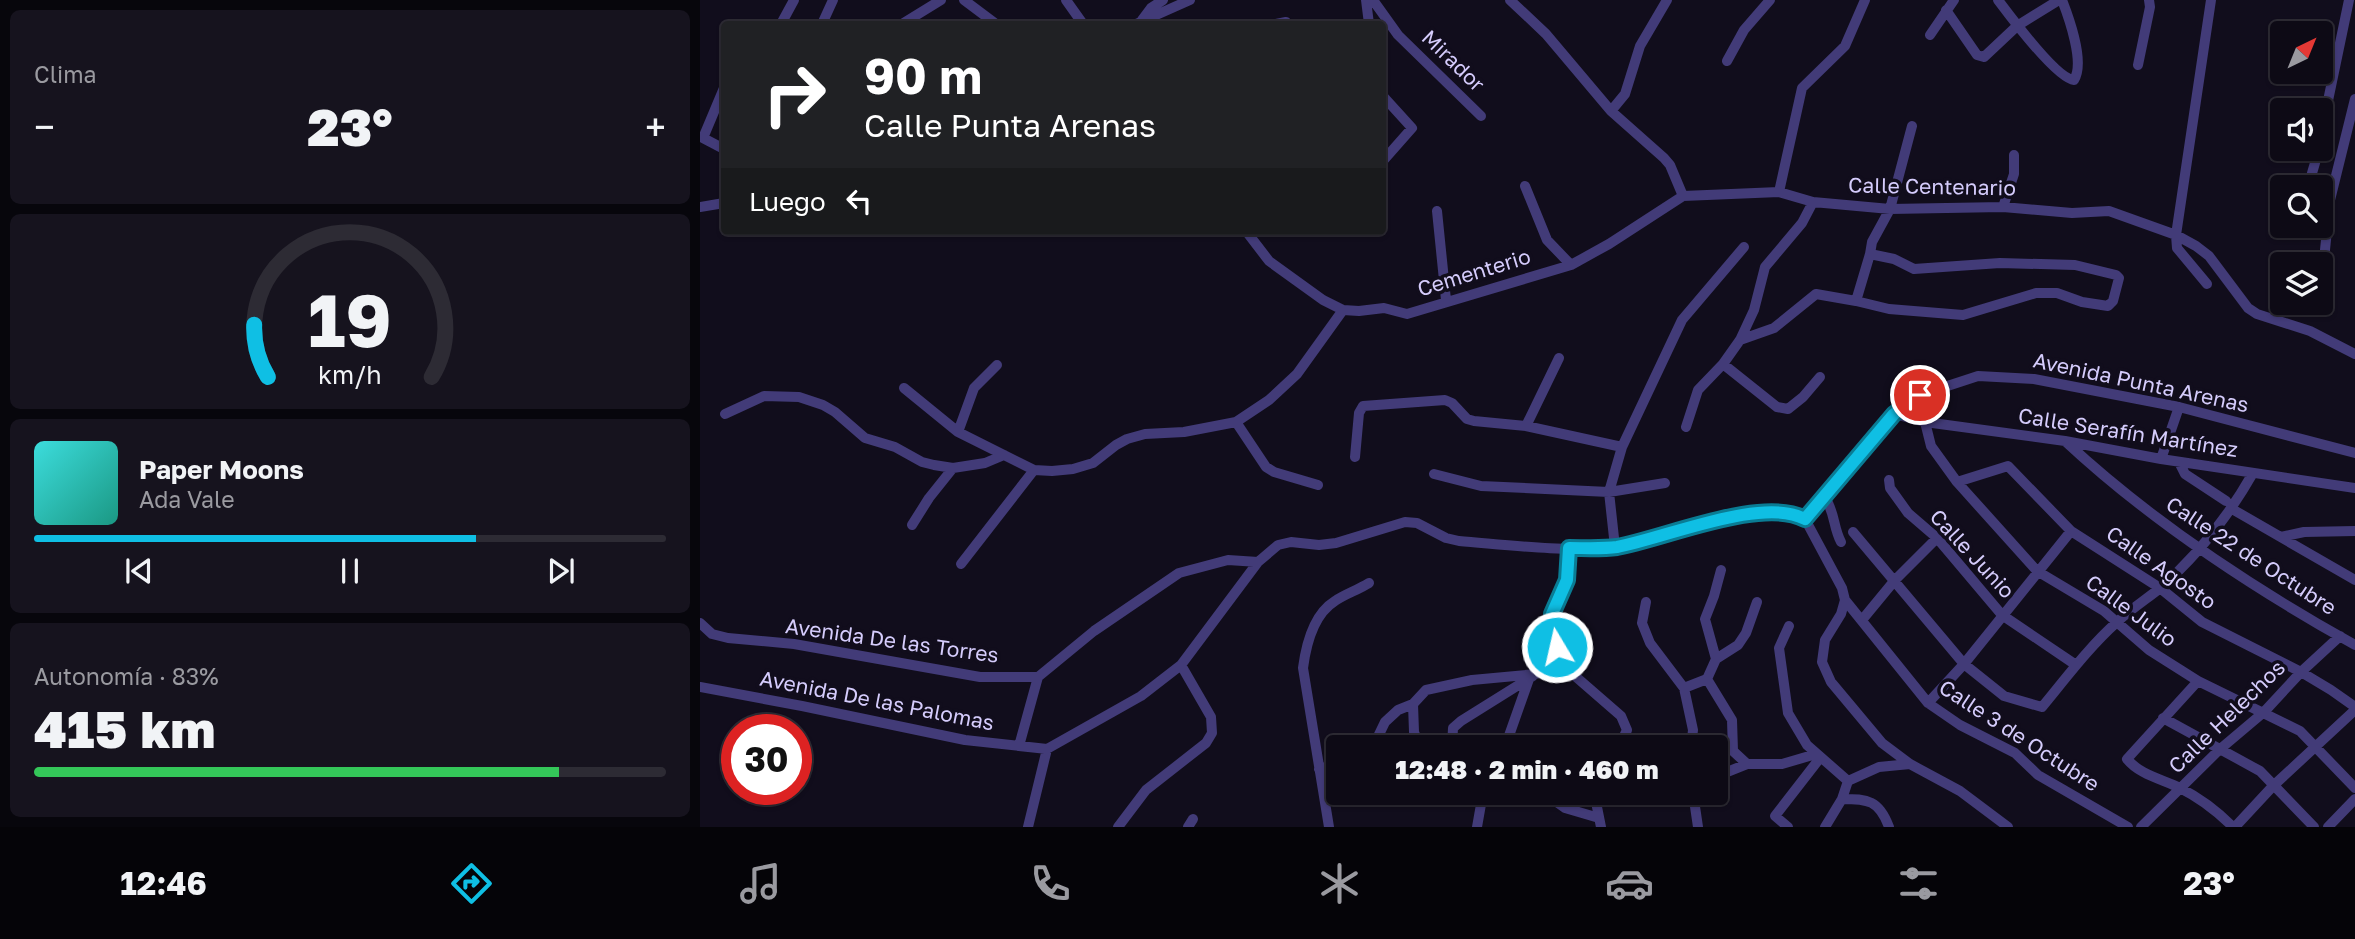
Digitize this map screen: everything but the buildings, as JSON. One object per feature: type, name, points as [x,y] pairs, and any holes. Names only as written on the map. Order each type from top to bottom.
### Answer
[{"type":"street","points":[[783,21],[794,0]]},
{"type":"street","points":[[822,21],[833,0]]},
{"type":"street","points":[[907,21],[941,0]]},
{"type":"street","points":[[964,0],[992,21]]},
{"type":"street","points":[[1066,0],[1081,21]]},
{"type":"street","points":[[1140,21],[1150,8],[1163,0]]},
{"type":"street","points":[[1143,21],[1190,0]]},
{"type":"street","points":[[1366,0],[1370,21]]},
{"type":"street","name":"Mirador","points":[[1373,0],[1398,36],[1482,116]]},
{"type":"street","points":[[1510,0],[1546,34],[1611,111],[1664,158],[1670,165],[1683,196]]},
{"type":"street","points":[[1611,111],[1625,94],[1640,46],[1667,0]]},
{"type":"street","points":[[1727,61],[1744,30],[1770,0]]},
{"type":"street","points":[[1779,192],[1802,88],[1845,46],[1865,0]]},
{"type":"street","points":[[1930,35],[1954,0]]},
{"type":"street","points":[[1946,10],[1980,58],[2017,26],[2060,0],[2070,19],[2078,68],[2074,80],[2063,77],[2017,26],[1998,0]]},
{"type":"street","points":[[2138,65],[2150,0]]},
{"type":"street","points":[[2207,284],[2177,248],[2176,235],[2211,0]]},
{"type":"street","points":[[2329,98],[2349,0]]},
{"type":"street","points":[[721,95],[703,138],[721,147]]},
{"type":"street","points":[[1386,99],[1412,128],[1386,157]]},
{"type":"street","points":[[2332,175],[2355,99]]},
{"type":"street","points":[[1856,301],[1872,242],[1890,209],[1912,125]]},
{"type":"street","points":[[2003,207],[2014,174],[2014,155]]},
{"type":"street","points":[[1525,186],[1547,240],[1571,265]]},
{"type":"street","name":"Calle Centenario","points":[[1683,196],[1779,192],[1813,202],[1890,209],[2003,207],[2072,214],[2109,211],[2176,235],[2196,246],[2209,256],[2248,308],[2256,314],[2310,331],[2355,354]]},
{"type":"street","name":"Cementerio","points":[[1343,310],[1384,308],[1407,314],[1422,311],[1446,300],[1571,265],[1683,196]]},
{"type":"street","points":[[1686,427],[1698,390],[1723,364],[1740,340],[1754,310],[1765,267],[1802,223],[1813,202]]},
{"type":"street","points":[[700,207],[721,204]]},
{"type":"street","points":[[1437,211],[1446,300]]},
{"type":"street","points":[[904,388],[958,432],[1034,470],[1073,469],[1093,463],[1116,445],[1145,434],[1184,432],[1236,422],[1269,400],[1297,373],[1343,310],[1323,300],[1269,261],[1249,235]]},
{"type":"street","points":[[1615,547],[1609,492],[1622,447],[1682,320],[1744,247]]},
{"type":"street","points":[[1740,340],[1774,328],[1816,294],[1889,309],[1963,315],[2047,292],[2108,306],[2113,301],[2119,278],[2075,265],[2000,263],[1914,269],[1894,259],[1870,254]]},
{"type":"street","points":[[1526,426],[1559,358]]},
{"type":"street","points":[[1723,364],[1777,407],[1788,409],[1803,397],[1820,377]]},
{"type":"street","points":[[958,432],[974,388],[997,365]]},
{"type":"street","name":"Avenida Punta Arenas","points":[[1805,519],[1894,414],[1920,395],[1978,376],[2034,379],[2179,407],[2355,453]]},
{"type":"street","points":[[725,414],[764,396],[809,400],[835,412],[865,438],[895,447],[922,462],[953,468],[985,463],[1004,455]]},
{"type":"street","points":[[1354,457],[1359,413],[1363,406],[1445,400],[1452,403],[1467,419],[1526,426],[1622,447]]},
{"type":"street","points":[[2161,460],[2179,407]]},
{"type":"street","name":"Calle Serafín Martínez","points":[[1894,414],[1925,422],[2065,441],[2161,460],[2355,488]]},
{"type":"street","points":[[1236,422],[1266,467],[1274,472],[1318,485]]},
{"type":"street","name":"Calle Julio","points":[[1925,422],[1931,446],[1957,482],[2037,570],[2104,611],[2149,650],[2197,681],[2300,731],[2355,788]]},
{"type":"street","name":"Calle 22 de Octubre","points":[[2065,441],[2109,482],[2199,550],[2355,645]]},
{"type":"street","points":[[2179,462],[2185,474],[2229,505],[2355,580]]},
{"type":"street","name":"Calle Agosto","points":[[1957,482],[2008,466],[2071,531],[2160,588],[2202,622],[2331,690],[2355,709]]},
{"type":"street","points":[[912,526],[929,498],[953,468]]},
{"type":"street","points":[[961,564],[1034,470]]},
{"type":"street","points":[[1853,532],[1964,664],[2004,696],[2042,707],[2116,622],[2160,588],[2199,550],[2253,473]]},
{"type":"street","points":[[1434,474],[1481,486],[1609,492],[1665,483]]},
{"type":"street","name":"Calle Junio","points":[[1889,480],[1889,488],[1908,513],[1937,538],[2002,615],[2076,665]]},
{"type":"street","points":[[1825,498],[1832,508],[1836,532],[1841,542]]},
{"type":"street","points":[[1028,827],[1047,750],[1140,696],[1181,665],[1258,562],[1278,545],[1291,542],[1320,545],[1336,543],[1405,522],[1417,523],[1458,541],[1569,548],[1615,547],[1729,517],[1766,512],[1798,515],[1805,519]]},
{"type":"street","name":"Calle 3 de Octubre","points":[[1805,519],[1842,588],[1845,600],[1928,704],[2015,753],[2038,775],[2128,827]]},
{"type":"street","points":[[1928,704],[1964,664],[2071,531]]},
{"type":"street","points":[[2281,537],[2304,531],[2355,531]]},
{"type":"street","points":[[1862,620],[1895,580],[1937,538]]},
{"type":"street","points":[[1569,548],[1567,580],[1552,614],[1560,663],[1621,716],[1627,730],[1625,735]]},
{"type":"street","points":[[1019,746],[1038,677],[1094,631],[1179,573],[1228,560],[1258,562]]},
{"type":"street","points":[[1716,659],[1705,619],[1721,570]]},
{"type":"street","points":[[1329,827],[1303,668],[1305,650],[1327,607],[1369,583]]},
{"type":"street","points":[[1845,600],[1841,614],[1825,640],[1822,662],[1831,682],[1882,743],[1910,764],[1960,791],[2008,827]]},
{"type":"street","points":[[1646,602],[1642,624],[1650,643],[1684,688],[1692,735]]},
{"type":"street","points":[[1684,688],[1707,679],[1716,659],[1738,645],[1746,633],[1757,602]]},
{"type":"street","name":"Avenida De las Torres","points":[[700,623],[712,634],[728,638],[794,644],[980,677],[1038,677]]},
{"type":"street","points":[[1789,626],[1779,648],[1788,713],[1807,745],[1848,781]]},
{"type":"street","name":"Calle Helechos","points":[[2141,827],[2220,750],[2264,712],[2340,636]]},
{"type":"street","points":[[1453,735],[1454,728],[1461,721],[1533,676],[1560,663]]},
{"type":"street","points":[[1118,827],[1146,790],[1206,743],[1212,733],[1211,717],[1181,665]]},
{"type":"street","points":[[1379,735],[1390,716],[1413,704],[1426,690],[1472,680],[1533,676]]},
{"type":"street","points":[[1510,735],[1533,676]]},
{"type":"street","points":[[1707,679],[1732,720],[1733,751],[1746,764]]},
{"type":"street","points":[[2197,681],[2127,759],[2134,768],[2180,788],[2220,813],[2234,827],[2273,786],[2355,709]]},
{"type":"street","name":"Avenida De las Palomas","points":[[700,687],[965,740],[1047,750]]},
{"type":"street","points":[[1413,704],[1415,735]]},
{"type":"street","points":[[2163,718],[2254,767],[2314,827]]},
{"type":"street","points":[[1728,771],[1746,764],[1782,764],[1818,756]]},
{"type":"street","points":[[1788,827],[1775,816],[1818,756]]},
{"type":"street","points":[[1825,827],[1842,799],[1848,781],[1879,767],[1910,764]]},
{"type":"street","points":[[1319,769],[1326,767]]},
{"type":"street","points":[[1842,799],[1866,799],[1877,807],[1889,827]]},
{"type":"street","points":[[2328,827],[2355,799]]},
{"type":"street","points":[[1476,827],[1481,805]]},
{"type":"street","points":[[1561,805],[1600,822]]},
{"type":"street","points":[[1695,805],[1699,827]]},
{"type":"route","points":[[1557,647],[1552,614],[1567,580],[1569,548],[1615,547],[1729,517],[1766,512],[1787,513],[1805,519],[1894,414],[1920,395]]}]
